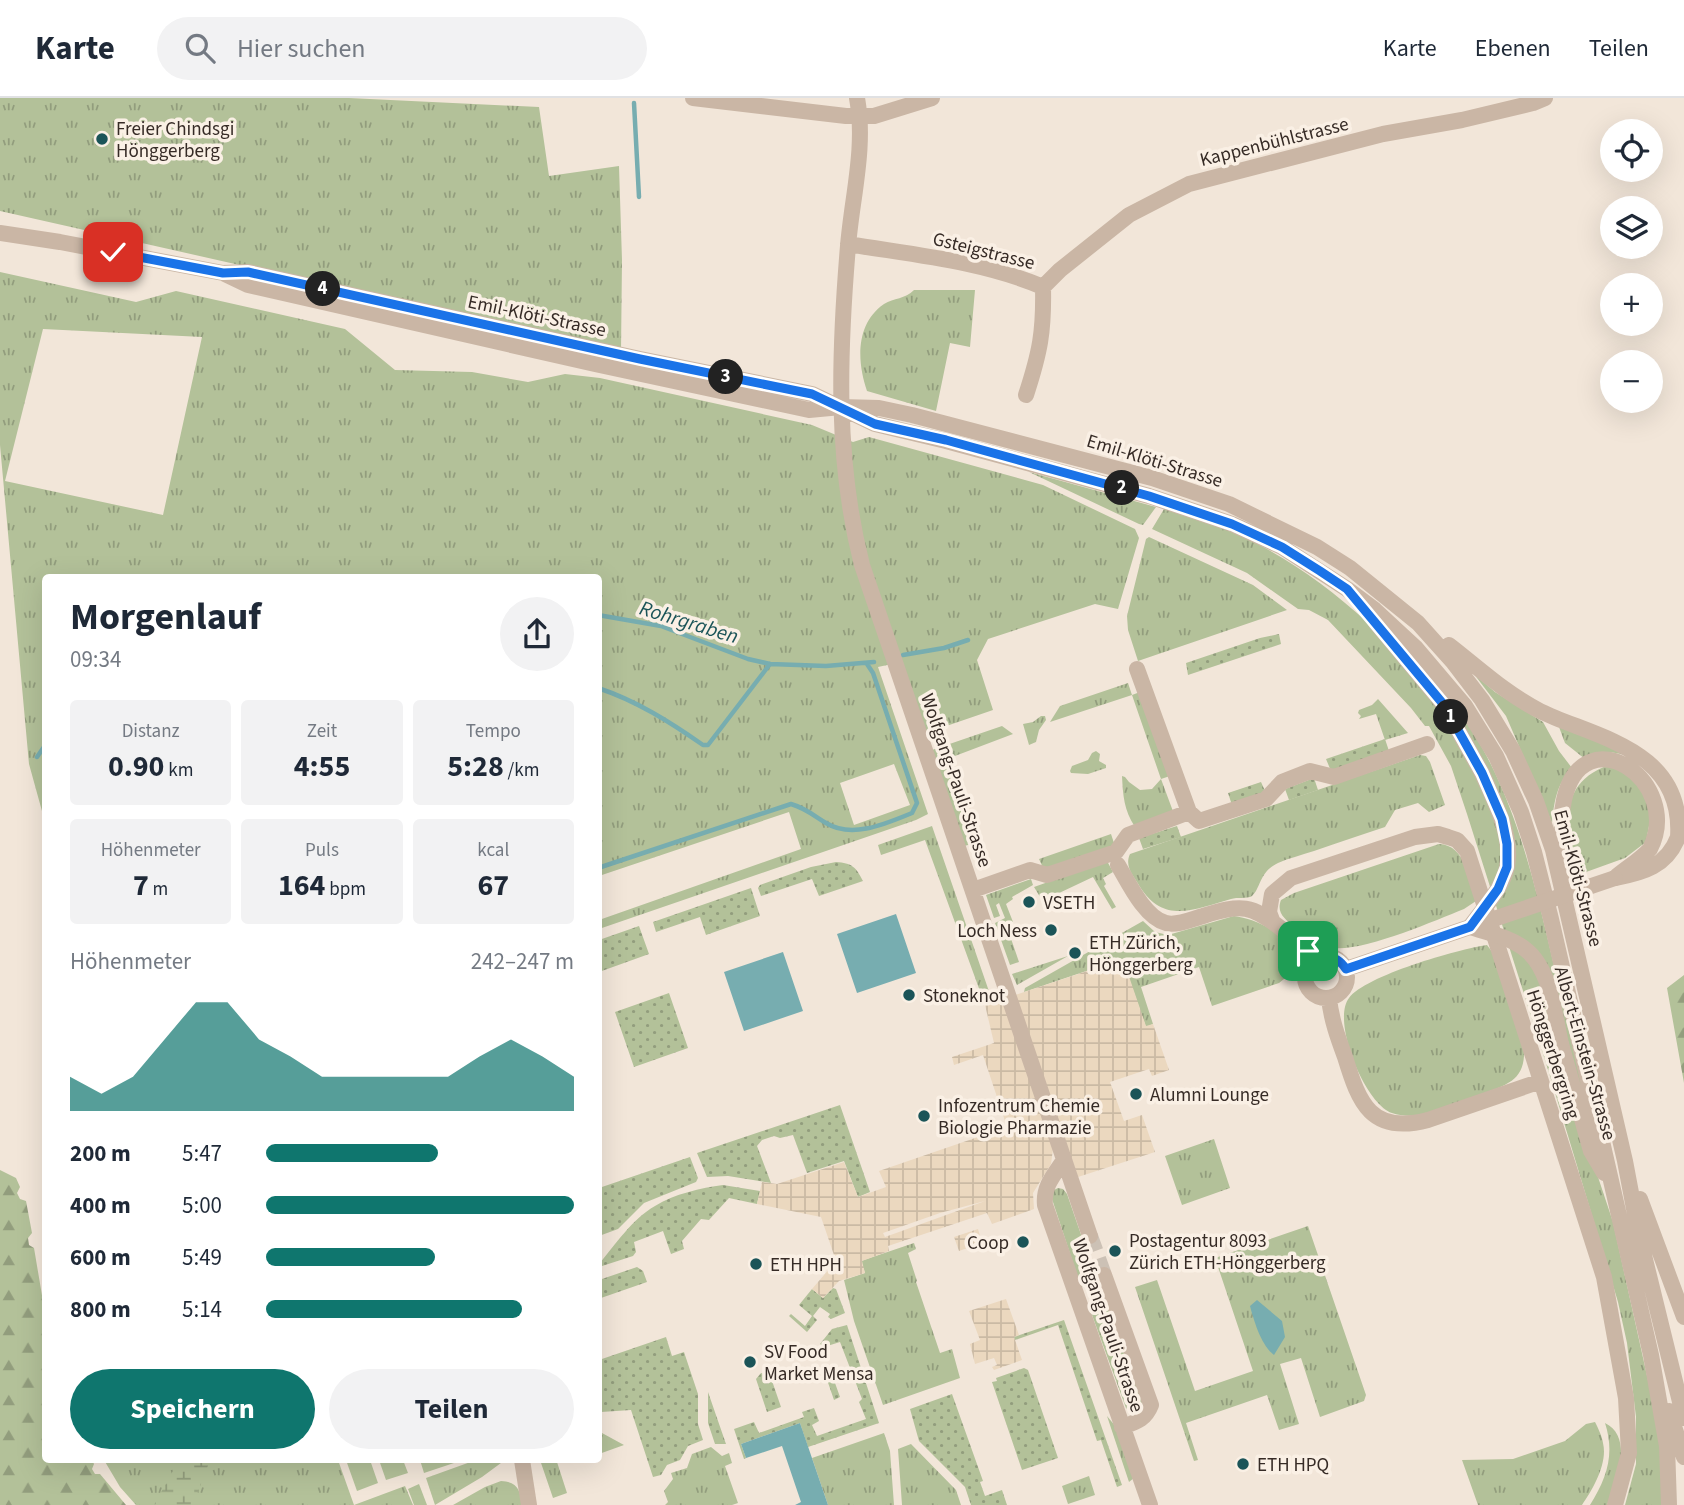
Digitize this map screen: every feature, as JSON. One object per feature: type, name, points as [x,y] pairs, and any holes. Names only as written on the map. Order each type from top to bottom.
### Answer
[{"type":"street","points":[[693,98],[860,116],[874,116],[932,98]]},
{"type":"street","points":[[841,407],[841,353],[848,244],[861,141],[857,98]]},
{"type":"street","name":"Kappenbühlstrasse","points":[[1043,287],[1059,270],[1129,215],[1189,184],[1383,134],[1462,120],[1545,98]]},
{"type":"street","name":"Emil-Klöti-Strasse","points":[[0,233],[223,273],[248,272],[626,356],[812,394],[875,424],[946,440],[1149,496],[1232,524],[1282,547],[1347,589],[1415,647],[1458,697],[1496,756],[1521,812],[1551,919],[1651,1355]]},
{"type":"street","name":"Gsteigstrasse","points":[[848,244],[947,260],[1014,275],[1043,287],[1044,327],[1026,395]]},
{"type":"street","name":"Emil-Klöti-Strasse","points":[[841,407],[879,408],[1020,442],[1152,478],[1229,504],[1318,547],[1350,568],[1418,623],[1453,662],[1482,700],[1513,751],[1536,801],[1553,850],[1625,1161],[1639,1235],[1684,1418]]},
{"type":"street","name":"Wolfgang-Pauli-Strasse","points":[[841,407],[848,501],[862,565],[1090,1236]]},
{"type":"street","points":[[1347,589],[1444,705],[1482,773],[1502,819],[1507,844],[1507,867],[1498,889],[1470,927]]},
{"type":"street","name":"Albert-Einstein-Strasse","points":[[1346,969],[1615,878],[1644,873],[1670,852],[1682,825],[1682,793],[1671,773],[1656,757],[1636,746],[1551,716],[1528,705],[1418,623]]},
{"type":"street","points":[[1137,669],[1189,813],[1199,821],[1266,799],[1282,782],[1310,771],[1334,777],[1427,744]]},
{"type":"street","name":"Albert-Einstein-Strasse","points":[[1580,965],[1580,925],[1560,825],[1564,798],[1573,778],[1585,768],[1597,761],[1614,759],[1629,762],[1644,770],[1656,782],[1664,798],[1667,817],[1650,849],[1615,878]]},
{"type":"street","points":[[973,890],[1030,870],[1047,875],[1114,853],[1128,835],[1189,813]]},
{"type":"street","name":"Hönggerbergring","points":[[1272,920],[1269,912],[1272,894],[1291,878],[1415,837],[1438,834],[1457,840],[1467,851],[1604,1277],[1626,1398],[1629,1453],[1615,1505]]},
{"type":"street","points":[[1118,865],[1142,903],[1154,916],[1166,923],[1233,908],[1256,910],[1301,944],[1315,960]]},
{"type":"street","name":"Albert-Einstein-Strasse","points":[[1470,927],[1510,940],[1524,948],[1541,967],[1591,1151],[1612,1187]]},
{"type":"street","points":[[1329,956],[1336,958],[1346,969],[1347,977],[1342,991],[1329,998],[1315,995],[1306,984],[1306,971],[1315,960],[1329,956]]},
{"type":"street","points":[[1329,998],[1333,1021],[1359,1099],[1374,1114],[1393,1123],[1414,1124],[1541,1081]]},
{"type":"street","name":"Wolfgang-Pauli-Strasse","points":[[1064,1160],[1046,1186],[1045,1205],[1150,1505]]},
{"type":"street","points":[[1625,1161],[1684,1317]]},
{"type":"street","name":"Wolfgang-Pauli-Strasse","points":[[1104,1275],[1150,1405],[1147,1415],[1122,1427]]},
{"type":"street","points":[[1651,1355],[1684,1457]]},
{"type":"street","points":[[1651,1355],[1667,1446],[1669,1505]]},
{"type":"street","points":[[522,1463],[528,1505]]},
{"type":"green space","points":[[0,98],[349,98],[539,107],[549,176],[619,166],[621,351],[0,211]]},
{"type":"green space","points":[[0,272],[136,302],[176,291],[345,329],[395,370],[472,372],[528,382],[565,374],[600,378],[812,425],[853,442],[869,437],[1043,485],[1135,529],[1139,538],[1118,609],[1095,604],[988,639],[977,660],[993,710],[926,733],[901,662],[878,667],[928,814],[602,928],[602,919],[801,849],[789,812],[602,875],[602,574],[42,574],[42,811],[29,764],[0,445]],"holes":[[[43,329],[202,337],[163,515],[5,481]],[[894,764],[910,805],[854,825],[840,783]]]},
{"type":"green space","points":[[914,290],[975,290],[970,347],[950,343],[936,411],[867,391],[861,368],[861,344],[868,322],[884,304]]},
{"type":"green space","points":[[1029,472],[1156,507],[1143,525],[1139,524]]},
{"type":"green space","points":[[1164,509],[1220,526],[1246,538],[1321,584],[1445,692],[1489,760],[1529,864],[1556,974],[1590,1124],[1563,1072],[1613,1222],[1659,1430],[1663,1505],[1625,1505],[1636,1464],[1636,1417],[1627,1343],[1618,1302],[1550,1076],[1451,766],[1429,726],[1425,726],[1328,620],[1309,610],[1298,609],[1247,573],[1152,529]]},
{"type":"green space","points":[[1149,537],[1253,585],[1287,610],[1138,661],[1128,630],[1127,616],[1146,539]]},
{"type":"green space","points":[[1279,634],[1281,644],[1188,675],[1186,663]]},
{"type":"green space","points":[[1474,674],[1495,692],[1543,722],[1572,768],[1557,793],[1552,823],[1506,716]]},
{"type":"green space","points":[[1128,683],[1132,695],[1050,722],[1060,706]]},
{"type":"green space","points":[[1140,692],[1170,776],[1161,779],[1132,695]]},
{"type":"green space","points":[[1378,699],[1408,733],[1385,740],[1376,714],[1359,719],[1359,710],[1372,705]]},
{"type":"green space","points":[[1045,716],[1046,720],[1039,730],[1036,742],[1029,745],[1023,724],[1033,722]]},
{"type":"green space","points":[[1002,726],[1013,734],[947,759],[976,843],[964,846],[932,750]]},
{"type":"green space","points":[[1559,727],[1637,757],[1610,752],[1585,759],[1565,743]]},
{"type":"green space","points":[[1385,739],[1389,751],[1331,771],[1326,759]]},
{"type":"green space","points":[[1096,751],[1100,754],[1099,761],[1106,765],[1106,768],[1088,774],[1071,773],[1072,766],[1088,760]]},
{"type":"green space","points":[[1420,755],[1426,756],[1430,762],[1445,805],[1429,812],[1418,803],[1395,810],[1385,827],[1278,863],[1267,871],[1250,897],[1233,898],[1182,911],[1171,910],[1160,907],[1150,899],[1130,871],[1130,854]]},
{"type":"green space","points":[[1609,765],[1623,766],[1655,794],[1646,842],[1625,858],[1575,876],[1568,826],[1572,797],[1580,784],[1592,773]]},
{"type":"green space","points":[[1122,776],[1140,790],[1152,789],[1161,779],[1174,814],[1135,827],[1128,815]]},
{"type":"green space","points":[[1314,778],[1318,790],[1289,800],[1285,789]]},
{"type":"green space","points":[[1261,782],[1266,793],[1232,805],[1228,793]]},
{"type":"green space","points":[[932,826],[993,1003],[985,1005],[925,840],[881,855],[878,845]]},
{"type":"green space","points":[[1177,826],[1181,837],[1143,849],[1139,838]]},
{"type":"green space","points":[[1111,834],[1115,846],[1044,870],[1039,859]]},
{"type":"green space","points":[[1439,844],[1455,850],[1465,865],[1476,901],[1464,909],[1380,941],[1346,948],[1328,947],[1317,942],[1291,924],[1281,912],[1281,900],[1294,893]]},
{"type":"green space","points":[[1107,861],[1113,872],[1103,878],[1106,884],[1104,886],[1116,907],[1112,909],[1093,877],[1057,894],[1059,898],[1052,902],[1048,897],[1042,900],[1034,887]]},
{"type":"green space","points":[[836,862],[853,867],[863,881],[819,896],[812,879],[761,896],[758,888],[760,885],[811,867]]},
{"type":"green space","points":[[1031,879],[1033,885],[1012,897],[1006,904],[1013,922],[1008,930],[1019,962],[1010,965],[995,923],[1005,918],[999,903],[996,905],[1000,916],[994,918],[986,895]]},
{"type":"green space","points":[[751,888],[760,916],[706,935],[700,917],[656,932],[653,922]]},
{"type":"green space","points":[[1234,916],[1264,925],[1283,938],[1295,954],[1297,964],[1294,971],[1279,983],[1212,1006],[1199,967],[1141,987],[1153,1024],[1146,1027],[1122,959],[1024,992],[1025,988],[1143,921],[1155,932],[1168,935]]},
{"type":"green space","points":[[639,926],[649,954],[602,971],[602,939]]},
{"type":"green space","points":[[1487,945],[1493,953],[1524,1045],[1520,1072],[1503,1086],[1439,1110],[1415,1115],[1392,1113],[1371,1094],[1354,1061],[1344,1024],[1349,998],[1373,981],[1392,973],[1455,952]]},
{"type":"green space","points":[[1068,956],[1017,985],[1012,974]]},
{"type":"green space","points":[[1684,975],[1684,1083],[1667,988]]},
{"type":"green space","points":[[669,993],[688,1048],[634,1067],[615,1012]]},
{"type":"green space","points":[[840,1105],[870,1192],[858,1197],[844,1161],[807,1173],[793,1135],[780,1138],[774,1136],[762,1140],[757,1146],[771,1183],[728,1176],[707,1177],[697,1153]]},
{"type":"green space","points":[[1214,1139],[1230,1188],[1182,1205],[1165,1156]]},
{"type":"green space","points":[[690,1157],[698,1178],[696,1182],[644,1203],[618,1229],[602,1235],[602,1187]]},
{"type":"green space","points":[[0,1170],[16,1178],[20,1187],[17,1193],[20,1199],[26,1201],[32,1233],[28,1238],[29,1245],[34,1248],[42,1295],[42,1463],[94,1463],[92,1469],[95,1474],[100,1474],[126,1505],[0,1505]]},
{"type":"green space","points":[[723,1185],[760,1191],[757,1204],[729,1198],[709,1220],[701,1219],[682,1241],[684,1249],[671,1254],[663,1231],[634,1242],[636,1252],[633,1256],[602,1266],[602,1260],[625,1232],[647,1211],[662,1202],[697,1190]]},
{"type":"green space","points":[[1058,1188],[1067,1194],[1097,1281],[1081,1287],[1052,1199],[1054,1190]]},
{"type":"green space","points":[[1308,1226],[1366,1395],[1364,1401],[1320,1417],[1301,1358],[1280,1364],[1299,1424],[1279,1430],[1267,1395],[1186,1423],[1198,1460],[1194,1461],[1135,1287],[1157,1280],[1195,1391],[1253,1371],[1215,1258]]},
{"type":"green space","points":[[914,1243],[916,1249],[908,1253],[940,1353],[952,1349],[960,1378],[883,1405],[854,1321],[844,1280],[865,1273],[861,1261]]},
{"type":"green space","points":[[637,1267],[643,1271],[647,1282],[602,1298],[602,1279]]},
{"type":"green space","points":[[833,1288],[836,1289],[845,1313],[831,1319],[828,1317],[830,1314],[820,1307],[813,1316],[817,1320],[807,1332],[789,1316],[791,1314],[805,1326],[812,1316],[799,1305],[812,1289],[823,1298]]},
{"type":"green space","points":[[1101,1305],[1108,1306],[1144,1404],[1139,1412],[1131,1413],[1126,1408],[1092,1315]]},
{"type":"green space","points":[[1064,1320],[1122,1485],[1117,1487],[1101,1440],[1097,1441],[1058,1325],[1015,1340],[1014,1337]]},
{"type":"green space","points":[[847,1325],[879,1423],[808,1447],[800,1423],[741,1444],[746,1458],[744,1459],[734,1429],[754,1422],[759,1433],[804,1417],[802,1412],[814,1408],[819,1421],[812,1425],[817,1436],[866,1419],[859,1402],[862,1399],[840,1342],[824,1347],[820,1344],[832,1329]]},
{"type":"green space","points":[[666,1337],[672,1356],[684,1352],[698,1394],[698,1424],[703,1440],[688,1446],[680,1460],[667,1465],[661,1475],[653,1477],[631,1410],[602,1412],[602,1359]]},
{"type":"green space","points":[[1024,1368],[1028,1370],[1058,1458],[1022,1470],[992,1382]]},
{"type":"green space","points":[[830,1369],[840,1397],[834,1400],[824,1371]]},
{"type":"green space","points":[[761,1373],[770,1375],[781,1407],[767,1412],[756,1379]]},
{"type":"green space","points":[[708,1392],[726,1444],[715,1444],[708,1423]]},
{"type":"green space","points":[[952,1394],[983,1481],[980,1482],[985,1496],[1002,1490],[1007,1505],[971,1505],[965,1487],[919,1441],[910,1409]]},
{"type":"green space","points":[[1107,1416],[1116,1427],[1134,1478],[1129,1482]]},
{"type":"green space","points":[[1595,1422],[1602,1440],[1603,1459],[1595,1484],[1582,1505],[1478,1505],[1462,1460],[1513,1459],[1565,1441],[1586,1424]]},
{"type":"green space","points":[[1605,1423],[1619,1438],[1621,1461],[1607,1505],[1590,1505],[1608,1465],[1609,1445]]},
{"type":"green space","points":[[602,1433],[624,1445],[602,1453]]},
{"type":"green space","points":[[884,1433],[890,1451],[894,1505],[828,1505],[812,1458]]},
{"type":"green space","points":[[911,1444],[956,1490],[961,1505],[902,1505],[898,1449]]},
{"type":"green space","points":[[711,1447],[722,1456],[729,1453],[732,1463],[725,1466],[738,1503],[665,1505],[668,1502],[664,1491],[673,1479],[671,1473],[687,1468],[692,1454]]},
{"type":"green space","points":[[106,1463],[339,1463],[354,1505],[136,1505],[120,1487]]},
{"type":"green space","points":[[177,1463],[209,1463],[193,1505],[154,1505]]},
{"type":"green space","points":[[347,1463],[371,1463],[378,1483],[357,1491]]},
{"type":"green space","points":[[380,1463],[404,1463],[408,1473],[386,1480]]},
{"type":"green space","points":[[421,1463],[454,1463],[424,1473]]},
{"type":"green space","points":[[468,1463],[501,1463],[435,1505],[426,1478]]},
{"type":"green space","points":[[541,1463],[557,1463],[567,1493],[553,1498]]},
{"type":"green space","points":[[1089,1476],[1095,1495],[1068,1504],[1062,1486]]},
{"type":"green space","points":[[501,1481],[515,1485],[522,1505],[453,1505],[485,1487]]},
{"type":"green space","points":[[419,1484],[427,1505],[414,1505],[408,1489]]},
{"type":"green space","points":[[405,1486],[413,1505],[354,1505]]},
{"type":"shaded area","points":[[1123,959],[1146,1026],[1153,1024],[1169,1070],[1152,1076],[1149,1069],[1110,1082],[1124,1121],[1142,1115],[1155,1152],[1078,1177],[1015,995]]},
{"type":"shaded area","points":[[1003,999],[1053,1149],[1051,1164],[1033,1193],[1034,1209],[992,1224],[987,1213],[888,1246],[889,1251],[862,1261],[865,1273],[839,1281],[823,1298],[812,1289],[836,1261],[821,1217],[757,1204],[762,1182],[777,1184],[844,1162],[858,1197],[886,1187],[879,1171],[1007,1127],[983,1055],[954,1065],[952,1057],[994,1043],[985,1005]],"holes":[[[985,1201],[885,1237],[883,1233]]]},
{"type":"shaded area","points":[[978,1229],[982,1243],[959,1251],[954,1237]]},
{"type":"shaded area","points":[[1006,1299],[1019,1335],[1014,1337],[1022,1360],[994,1370],[992,1367],[997,1365],[994,1358],[975,1364],[970,1344],[980,1340],[969,1311]]},
{"type":"water","points":[[896,914],[916,973],[857,993],[837,934]]},
{"type":"water","points":[[783,952],[803,1011],[744,1031],[724,972]]},
{"type":"water","points":[[1257,1300],[1282,1321],[1285,1337],[1274,1355],[1262,1339],[1254,1319],[1250,1306]]},
{"type":"water","points":[[800,1423],[828,1505],[795,1505],[801,1502],[782,1446],[746,1458],[741,1444]]},
{"type":"waterway","points":[[634,103],[639,197]]},
{"type":"waterway","name":"Rohrgraben","points":[[602,616],[661,626],[748,659],[770,664],[826,666],[874,662]]},
{"type":"waterway","name":"Rohrgraben","points":[[903,655],[944,648],[968,640]]},
{"type":"waterway","name":"Rohrgraben","points":[[602,689],[640,706],[703,745],[708,745],[770,664]]},
{"type":"waterway","points":[[602,867],[791,804],[836,828],[847,830],[869,828],[912,813],[917,803],[873,673],[867,664]]},
{"type":"waterway","name":"Rohrgraben","points":[[37,757],[42,750]]},
{"type":"tunnel","points":[[1090,1236],[1104,1275]]},
{"type":"place","name":"Freier Chindsgi Hönggerberg","points":[[102,139]]},
{"type":"place","name":"VSETH","points":[[1029,902]]},
{"type":"place","name":"Loch Ness","points":[[1051,930]]},
{"type":"place","name":"ETH Zürich, Hönggerberg","points":[[1075,953]]},
{"type":"place","name":"Stoneknot","points":[[909,995]]},
{"type":"place","name":"Alumni Lounge","points":[[1136,1094]]},
{"type":"place","name":"Infozentrum Chemie Biologie Pharmazie","points":[[924,1116]]},
{"type":"place","name":"Coop","points":[[1023,1242]]},
{"type":"place","name":"Postagentur 8093 Zürich ETH-Hönggerberg","points":[[1115,1251]]},
{"type":"place","name":"ETH HPH","points":[[756,1264]]},
{"type":"place","name":"SV Food Market Mensa","points":[[750,1362]]},
{"type":"place","name":"ETH HPQ","points":[[1243,1464]]},
{"type":"route","points":[[113,252],[223,273],[248,272],[640,359],[812,394],[875,424],[946,440],[1149,496],[1232,524],[1282,547],[1347,589],[1444,705],[1482,773],[1502,819],[1507,844],[1507,867],[1498,889],[1470,927],[1346,969],[1336,958],[1329,956],[1315,960],[1308,951]]}]
